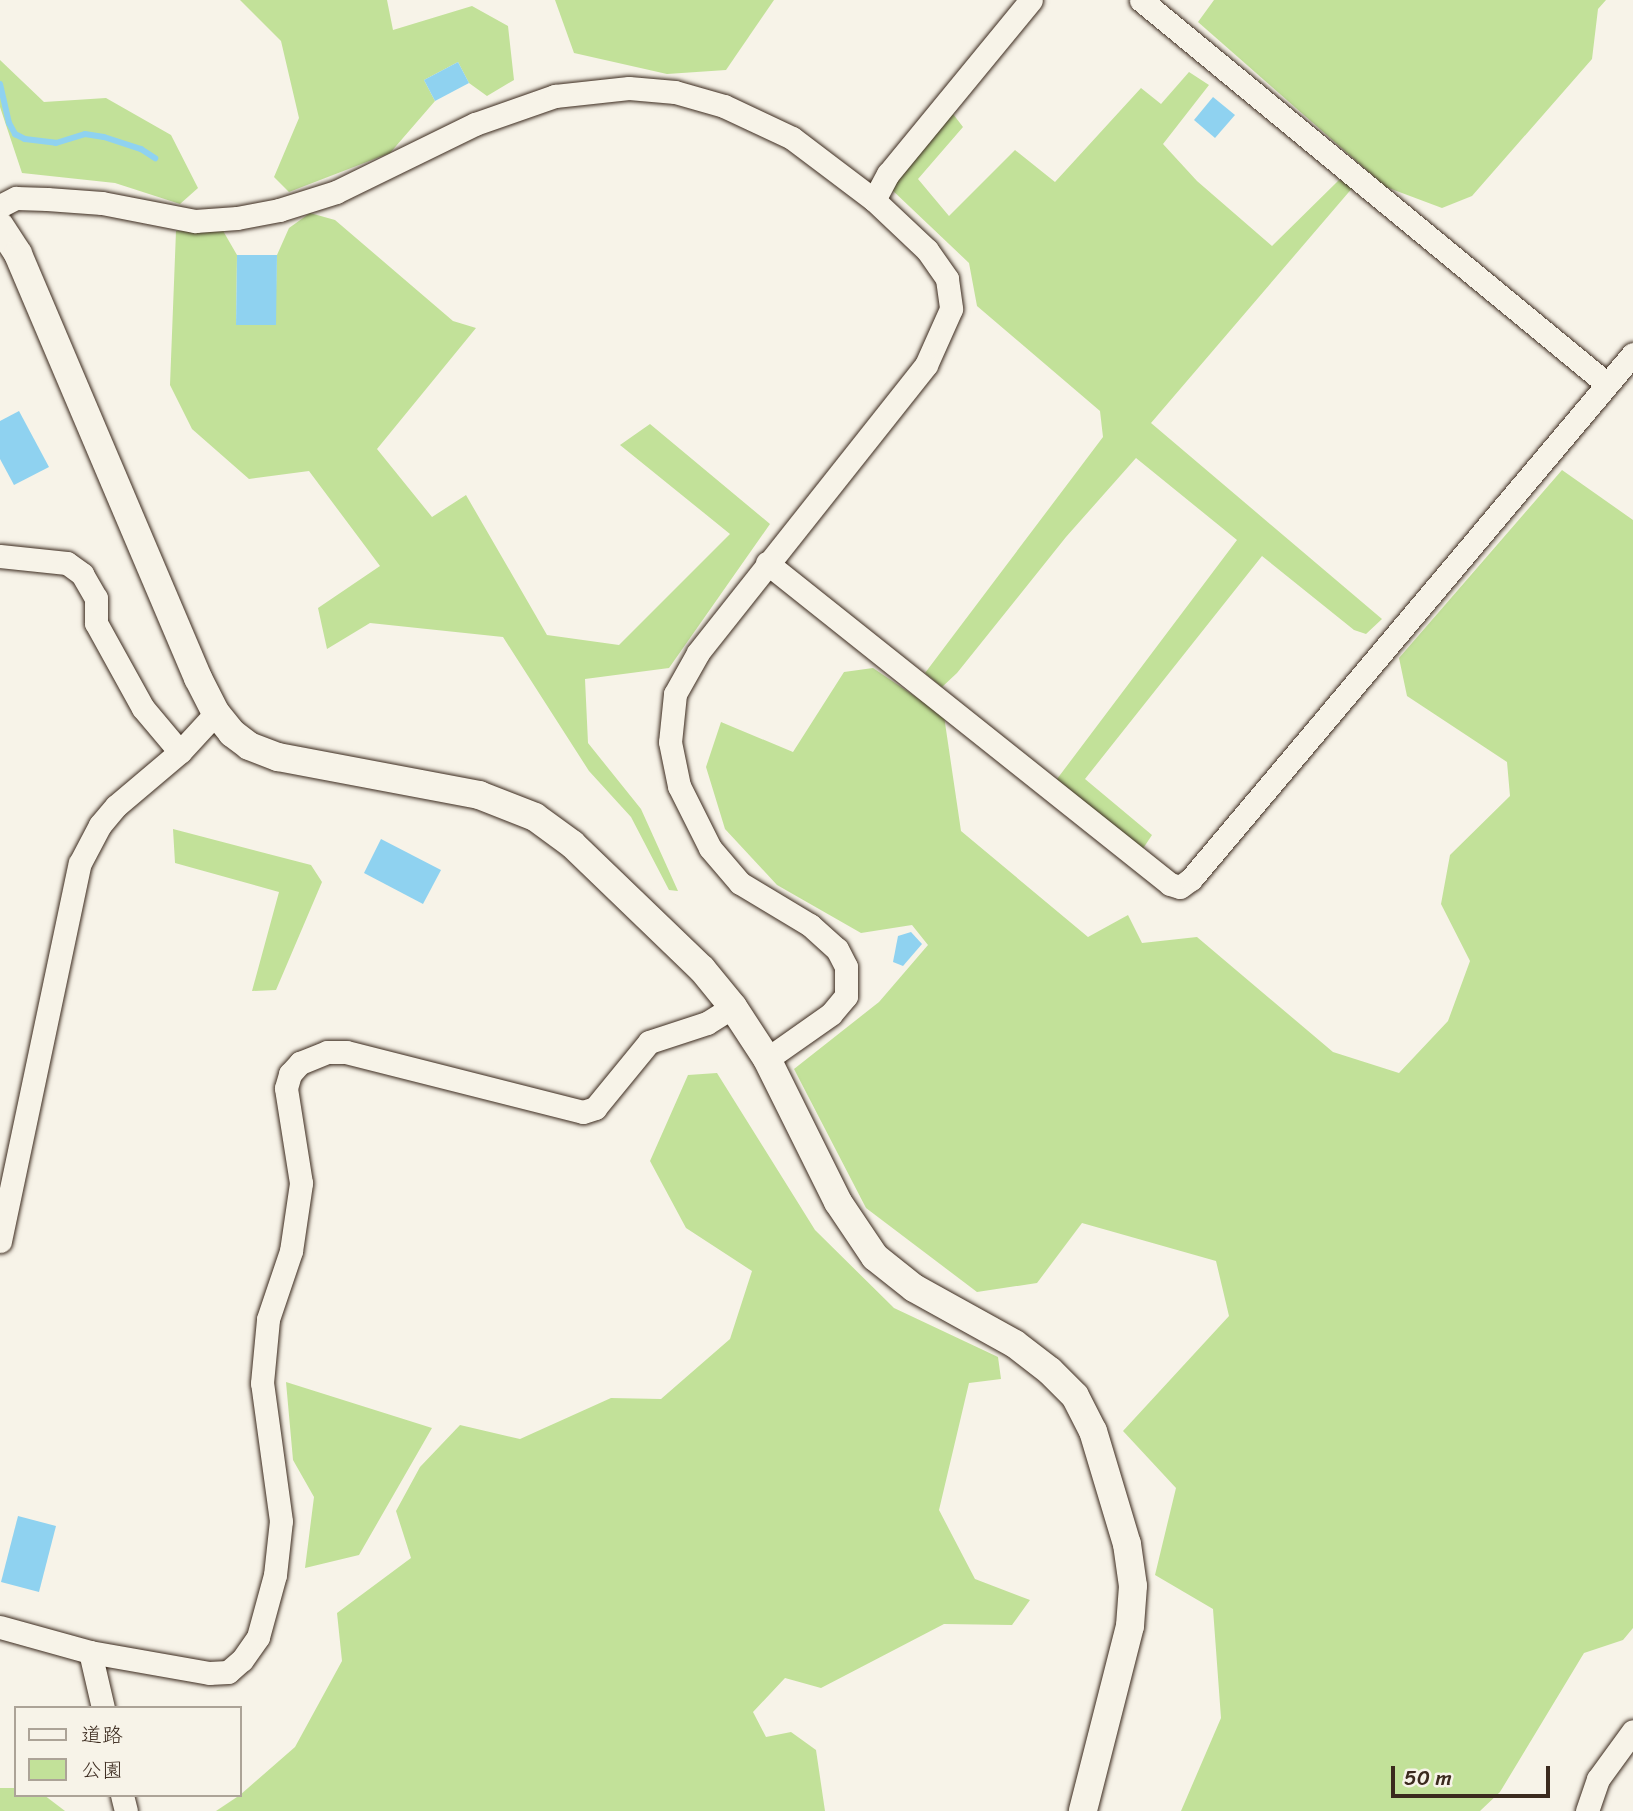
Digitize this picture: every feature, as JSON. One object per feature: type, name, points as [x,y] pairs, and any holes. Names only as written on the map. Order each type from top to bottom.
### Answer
[{"type":"street","points":[[874,200],[888,174],[1031,0]]},
{"type":"street","points":[[1141,0],[1607,384]]},
{"type":"street","points":[[0,206],[16,198],[102,203],[195,220],[248,216],[336,192],[475,124],[555,96],[629,88],[675,92],[723,106],[792,138],[874,200],[927,250],[947,279],[951,309],[926,365],[698,653],[675,694],[670,742],[679,786],[710,848],[740,883],[810,925],[837,949],[846,967],[846,996],[831,1014],[767,1059]]},
{"type":"street","points":[[0,226],[18,254],[198,678],[216,713],[232,733],[249,746],[278,757],[479,795],[535,817],[572,844],[692,959],[733,1007],[767,1059],[838,1202],[875,1257],[914,1288],[1015,1344],[1050,1371],[1075,1396],[1093,1431],[1126,1544],[1133,1586],[1130,1626],[1083,1811]]},
{"type":"street","points":[[767,563],[1170,884],[1181,887],[1191,879],[1633,354]]},
{"type":"street","points":[[0,556],[66,563],[82,574],[96,598],[96,623],[143,708],[180,752]]},
{"type":"street","points":[[0,1241],[80,863],[100,825],[116,806],[180,752],[216,713]]},
{"type":"street","points":[[0,1628],[90,1652],[209,1673],[228,1672],[242,1660],[258,1637],[275,1575],[281,1521],[262,1383],[268,1319],[291,1251],[301,1183],[286,1088],[290,1074],[300,1063],[327,1052],[346,1052],[583,1112],[595,1108],[649,1042],[707,1023],[733,1007]]},
{"type":"street","points":[[90,1652],[103,1706]]},
{"type":"street","points":[[1587,1811],[1598,1779],[1633,1731]]},
{"type":"green space","points":[[240,0],[387,0],[393,30],[472,6],[508,26],[514,80],[487,96],[469,83],[458,62],[424,80],[435,101],[390,153],[289,192],[274,177],[299,118],[281,41]]},
{"type":"green space","points":[[555,0],[774,0],[726,70],[667,74],[574,53]]},
{"type":"green space","points":[[1214,0],[1606,0],[1598,9],[1592,59],[1472,196],[1442,208],[1386,187],[1198,22]]},
{"type":"green space","points":[[0,60],[44,102],[106,98],[171,135],[198,188],[180,204],[115,183],[22,173],[0,107]]},
{"type":"green space","points":[[1189,72],[1209,85],[1163,144],[1197,181],[1272,246],[1339,180],[1354,186],[1151,423],[1382,619],[1366,634],[1354,630],[1262,556],[1085,779],[1152,835],[1142,850],[1057,779],[1237,540],[1136,458],[1066,537],[957,673],[942,687],[925,673],[1103,437],[1100,411],[977,306],[969,263],[890,188],[950,110],[963,127],[918,179],[949,216],[1015,150],[1055,182],[1141,88],[1161,104]]},
{"type":"green space","points":[[310,213],[335,220],[453,321],[476,328],[377,449],[432,517],[466,495],[547,635],[619,645],[730,534],[620,445],[650,424],[770,524],[669,668],[585,679],[588,743],[641,809],[678,891],[669,890],[631,817],[589,771],[503,637],[370,623],[327,649],[318,608],[380,566],[309,471],[249,479],[192,429],[170,385],[176,231],[222,229],[237,255],[236,324],[275,325],[277,255],[289,228]]},
{"type":"green space","points":[[1562,470],[1633,520],[1633,1628],[1623,1640],[1584,1653],[1500,1792],[1480,1811],[1181,1811],[1221,1718],[1213,1609],[1155,1575],[1176,1488],[1123,1431],[1229,1316],[1216,1261],[1082,1223],[1037,1283],[977,1292],[866,1208],[794,1069],[879,1002],[928,945],[912,925],[861,933],[777,885],[725,829],[706,767],[721,722],[793,752],[844,672],[873,668],[944,716],[961,831],[1088,937],[1128,915],[1142,943],[1197,937],[1333,1052],[1399,1073],[1448,1021],[1470,961],[1441,904],[1450,855],[1510,796],[1507,762],[1407,696],[1399,658]]},
{"type":"green space","points":[[173,829],[311,865],[322,882],[276,990],[252,991],[279,892],[175,863]]},
{"type":"green space","points":[[717,1073],[815,1230],[894,1308],[998,1357],[1001,1379],[969,1383],[939,1510],[975,1579],[1030,1600],[1012,1625],[944,1624],[821,1688],[785,1678],[753,1712],[766,1737],[791,1732],[816,1750],[825,1811],[216,1811],[237,1797],[242,1797],[242,1793],[295,1747],[342,1661],[337,1613],[411,1558],[396,1511],[420,1467],[460,1425],[520,1439],[611,1398],[661,1399],[730,1339],[752,1271],[686,1228],[650,1161],[688,1075]]},
{"type":"green space","points":[[286,1382],[432,1428],[359,1555],[305,1568],[314,1497],[293,1460]]},
{"type":"green space","points":[[0,1788],[14,1788],[14,1797],[47,1797],[65,1811],[0,1811]]},
{"type":"water","points":[[458,62],[469,83],[435,101],[424,80]]},
{"type":"water","points":[[1213,97],[1235,115],[1215,138],[1194,120]]},
{"type":"water","points":[[237,255],[277,255],[276,325],[236,325]]},
{"type":"water","points":[[19,411],[49,467],[14,485],[0,459],[0,421]]},
{"type":"water","points":[[381,839],[441,870],[423,904],[364,873]]},
{"type":"water","points":[[911,932],[922,944],[903,966],[893,962],[898,936]]},
{"type":"water","points":[[18,1516],[56,1526],[39,1592],[1,1582]]},
{"type":"waterway","points":[[0,84],[9,123],[15,134],[25,139],[56,143],[85,134],[141,149],[155,158]]}]
